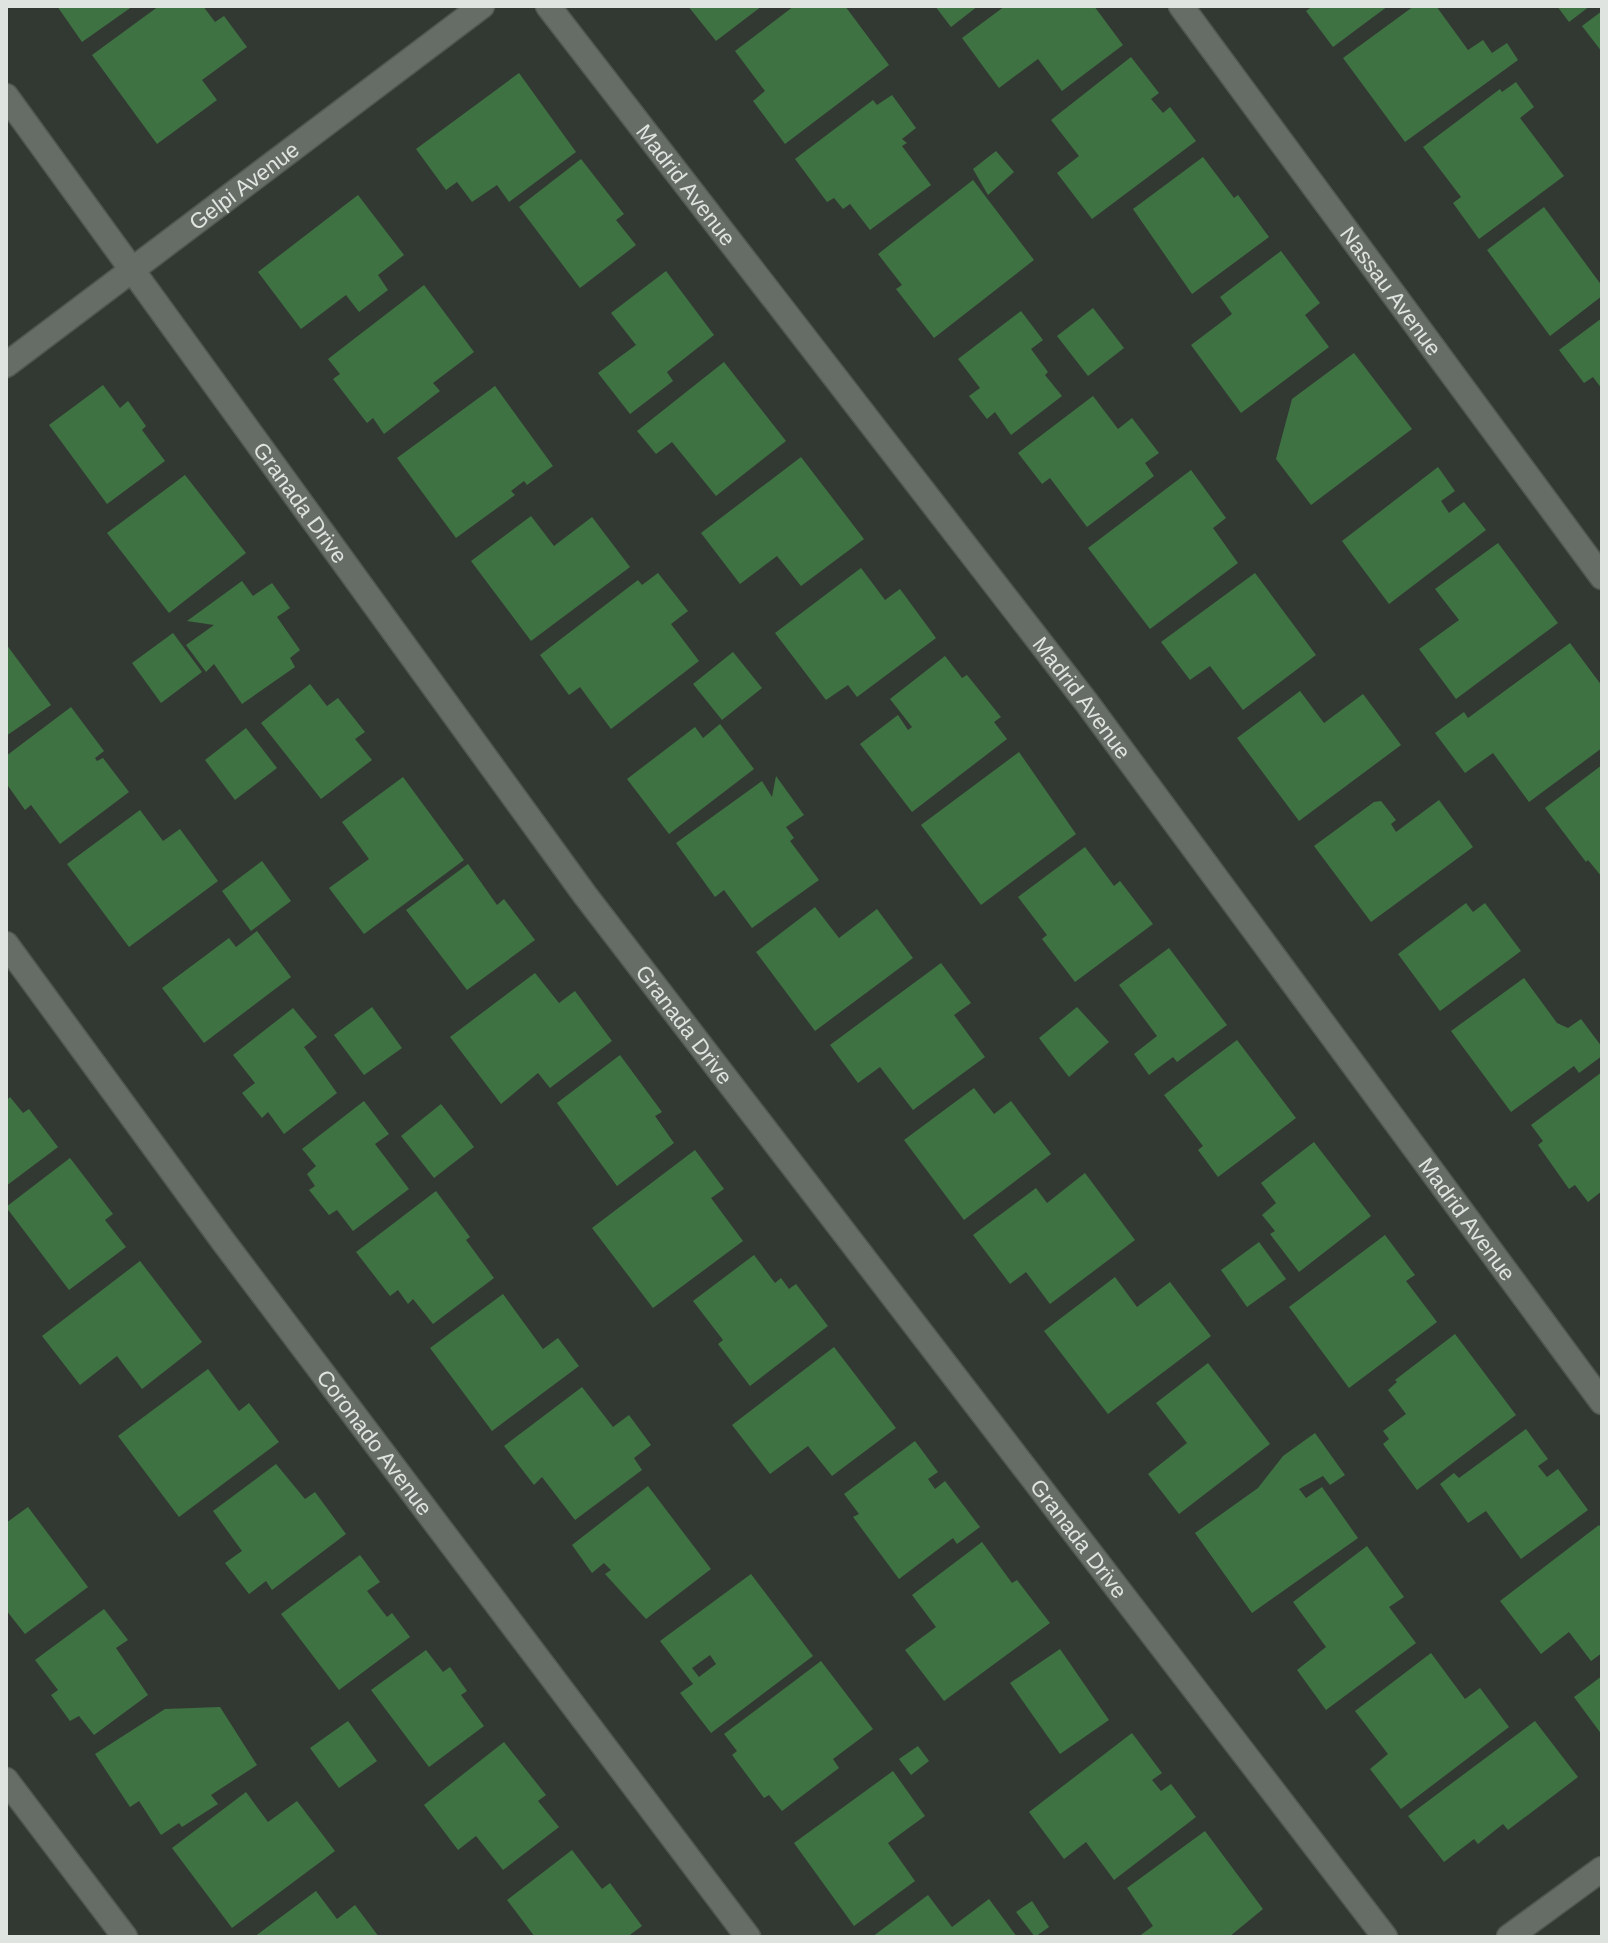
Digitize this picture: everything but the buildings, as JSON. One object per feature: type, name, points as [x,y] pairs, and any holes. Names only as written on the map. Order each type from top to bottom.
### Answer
[{"type":"street","name":"Gelpi Avenue","points":[[6,365],[482,6]]},
{"type":"street","name":"Madrid Avenue","points":[[548,6],[1087,703],[1602,1402]]},
{"type":"street","name":"Nassau Avenue","points":[[1181,6],[1602,577]]},
{"type":"street","name":"Granada Drive","points":[[6,96],[585,895],[1385,1937]]},
{"type":"street","name":"Coronado Avenue","points":[[6,944],[223,1241],[748,1937]]},
{"type":"street","points":[[6,1780],[125,1937]]},
{"type":"street","points":[[1509,1937],[1602,1869]]}]
